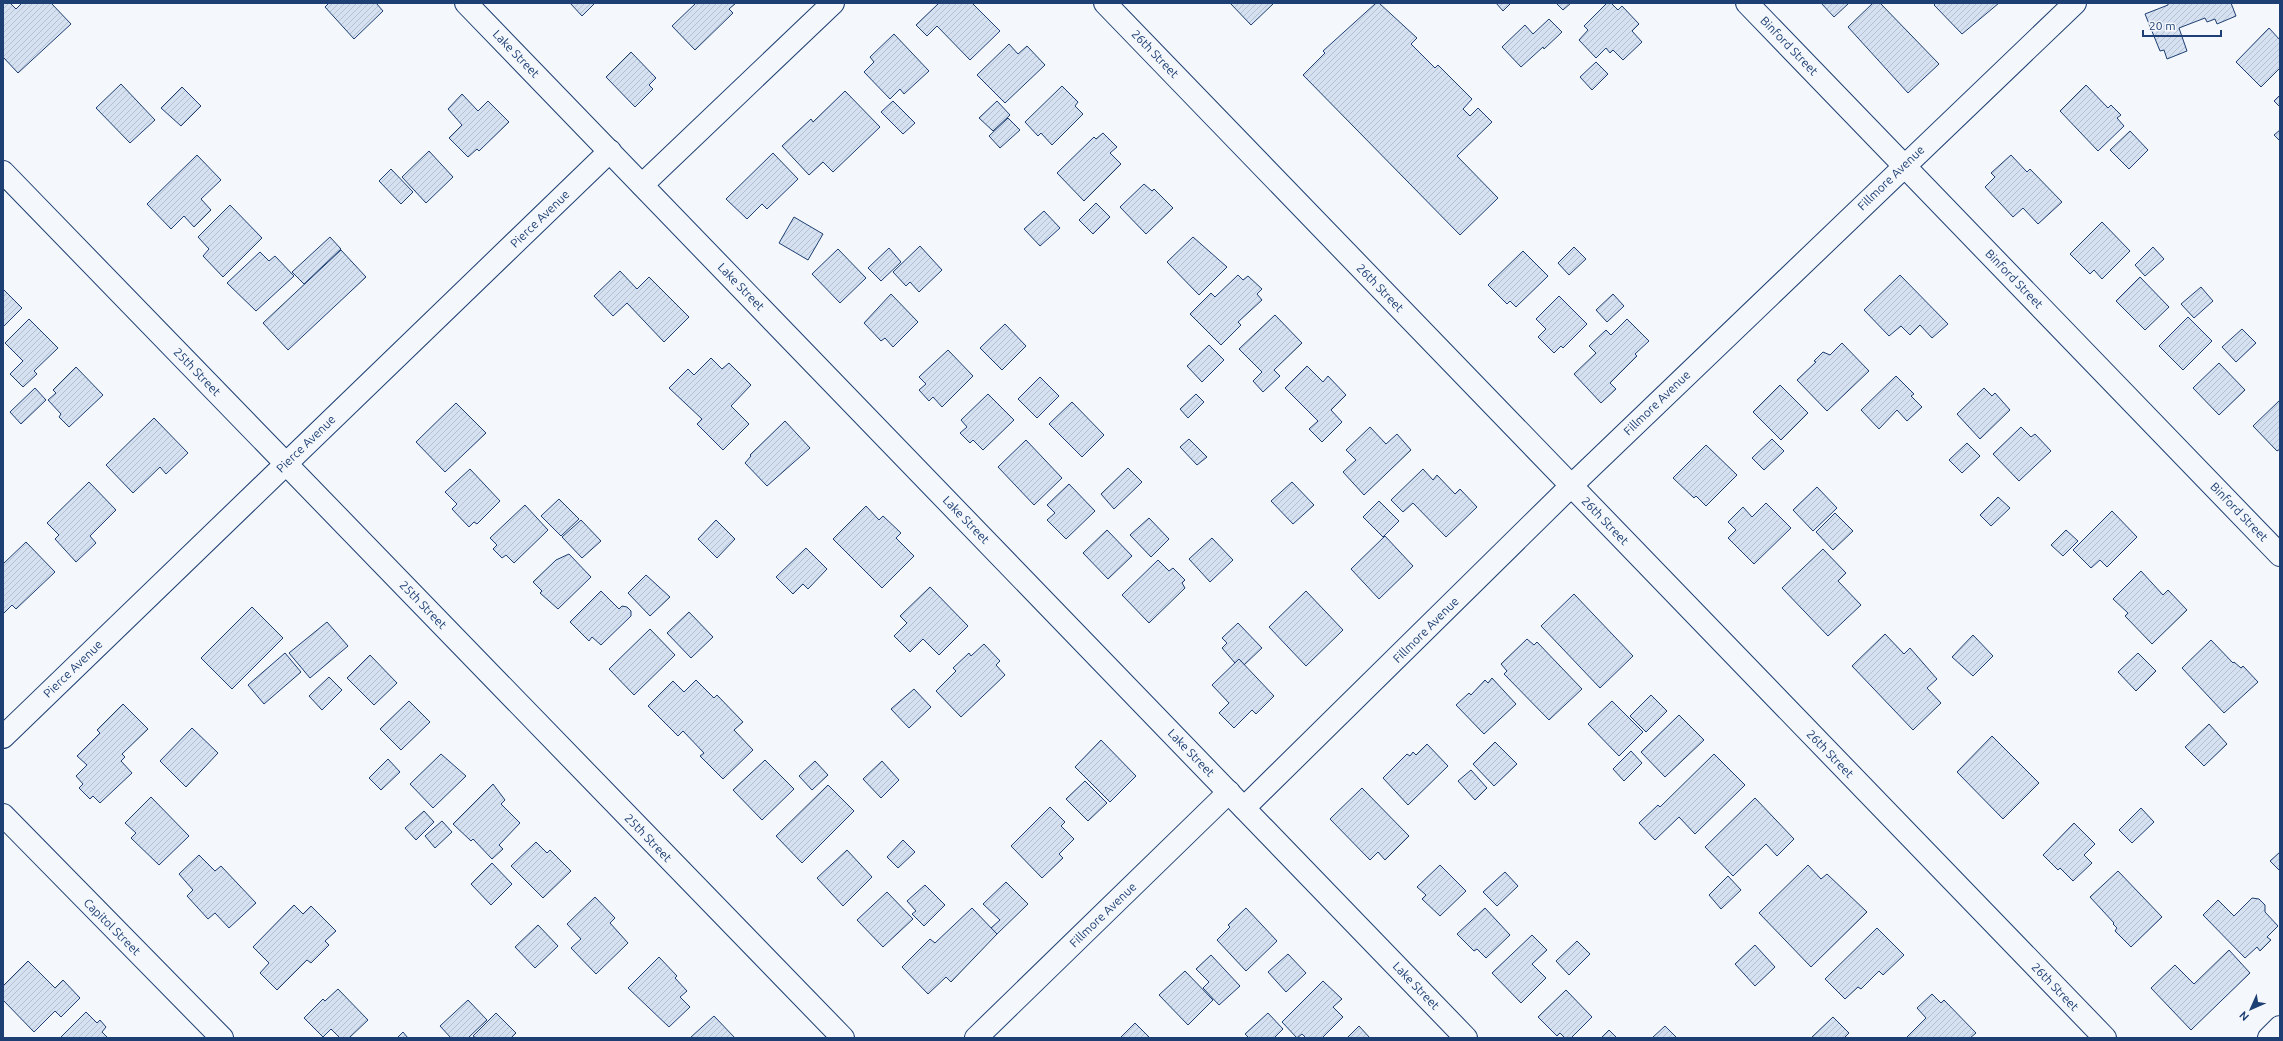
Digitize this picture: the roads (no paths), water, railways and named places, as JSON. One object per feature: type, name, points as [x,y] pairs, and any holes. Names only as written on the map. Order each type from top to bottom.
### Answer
[{"type":"street","name":"Lake Street","points":[[466,3],[1466,1038]]},
{"type":"street","points":[[642,185],[834,3]]},
{"type":"street","name":"26th Street","points":[[1105,3],[2105,1038]]},
{"type":"street","name":"Binford Street","points":[[1747,3],[2280,555]]},
{"type":"street","name":"Fillmore Avenue","points":[[1244,808],[1571,486],[1904,165],[2075,3]]},
{"type":"street","name":"Pierce Avenue","points":[[3,737],[610,151]]},
{"type":"street","name":"25th Street","points":[[3,172],[842,1038]]},
{"type":"street","name":"Fillmore Avenue","points":[[976,1038],[1229,792]]},
{"type":"street","name":"Capitol Street","points":[[3,815],[222,1038]]},
{"type":"street","points":[[2269,1038],[2280,1027]]}]
